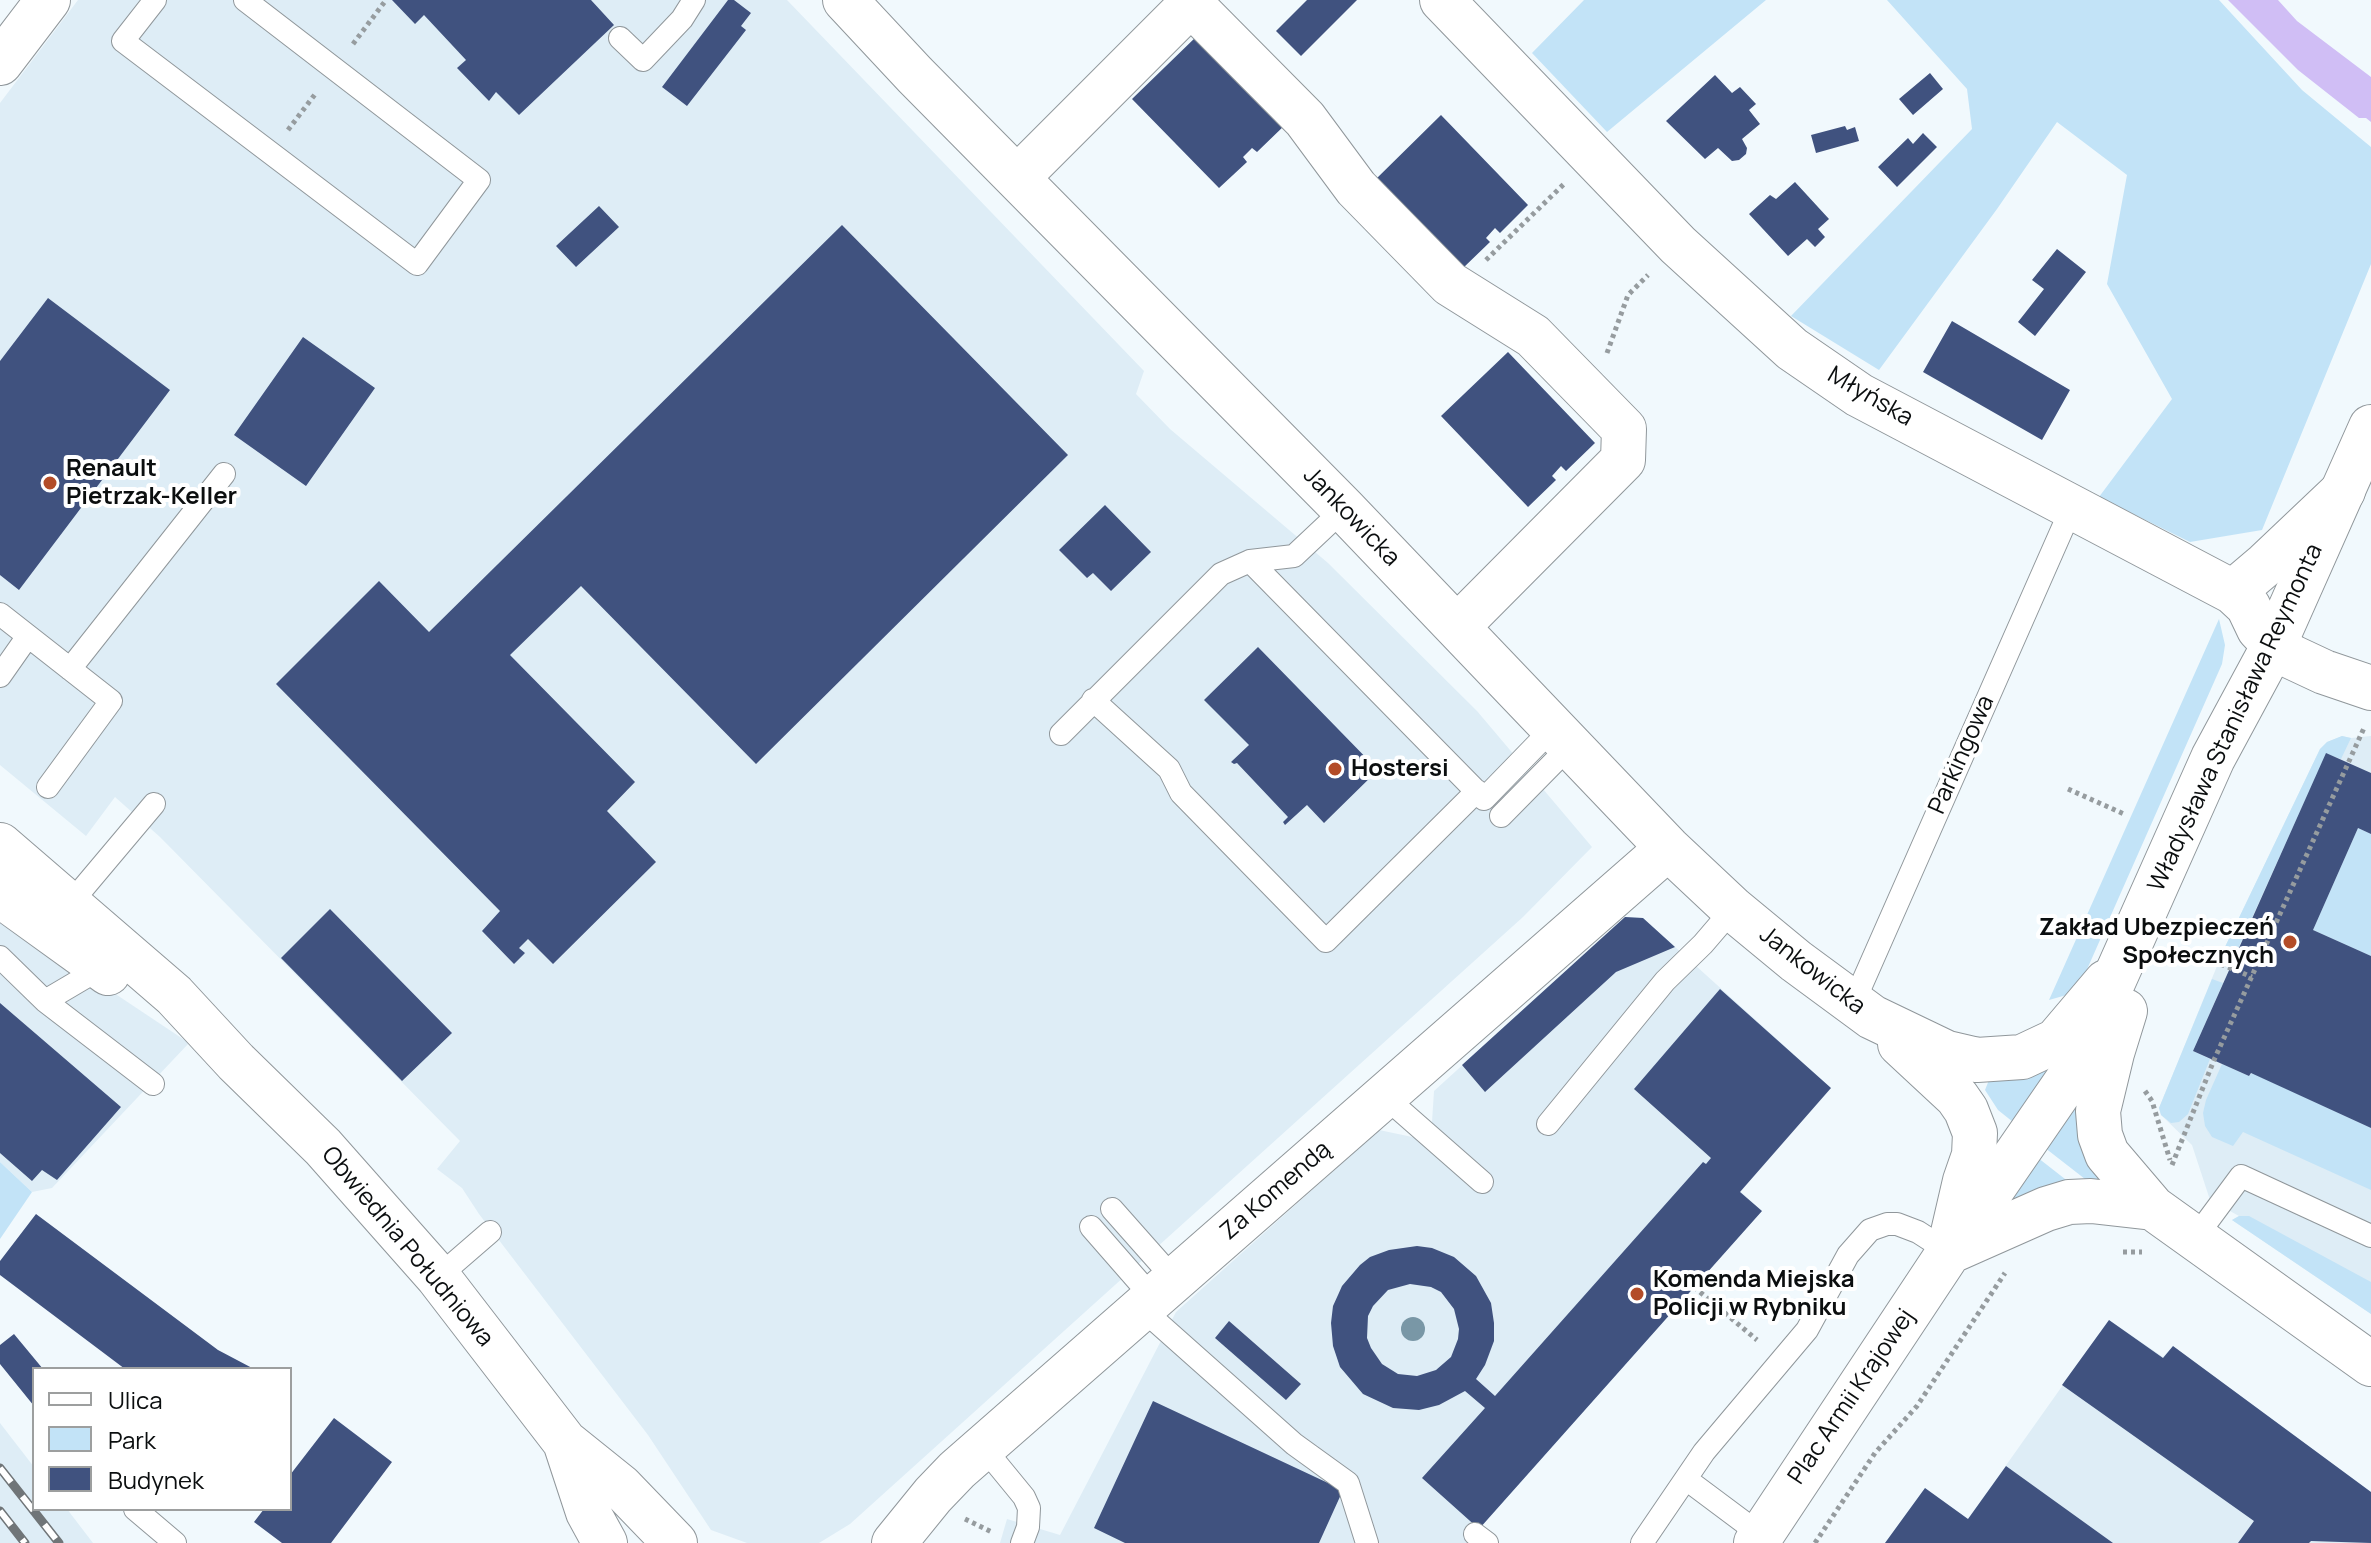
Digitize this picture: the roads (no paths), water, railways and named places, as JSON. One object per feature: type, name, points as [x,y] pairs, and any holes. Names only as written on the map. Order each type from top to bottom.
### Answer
[{"type":"street","points":[[0,63],[48,0]]},
{"type":"street","name":"Jankowicka","points":[[845,0],[896,56],[1344,509],[1668,848],[1733,909],[1862,1011]]},
{"type":"street","name":"Młyńska","points":[[1442,0],[1678,245],[1792,349],[1859,395],[2233,592],[2248,606],[2259,629],[2274,645],[2324,672],[2371,688]]},
{"type":"street","points":[[1017,178],[1191,4],[1305,119],[1356,188],[1456,288],[1533,336],[1624,429],[1623,460],[1457,627]]},
{"type":"street","name":"Władysława Stanisława Reymonta","points":[[1949,1252],[2069,1077],[2213,758],[2274,645],[2371,427]]},
{"type":"street","points":[[2233,592],[2343,491]]},
{"type":"street","name":"Obwiednia Południowa","points":[[0,845],[174,995],[236,1062],[340,1165],[438,1277],[565,1442],[621,1487],[675,1543]]},
{"type":"street","name":"Za Komendą","points":[[894,1543],[945,1481],[1668,848]]},
{"type":"street","name":"Obwiednia Południowa","points":[[0,895],[160,1012],[236,1062]]},
{"type":"street","points":[[1862,1011],[1961,1058],[2022,1057],[2056,1041],[2129,947]]},
{"type":"street","points":[[2129,947],[2127,1005],[2100,1097],[2098,1122],[2107,1154],[2161,1192],[2195,1238],[2371,1364]]},
{"type":"street","points":[[1862,1011],[1957,1097],[1973,1128],[1974,1155],[1949,1252]]},
{"type":"street","points":[[1949,1252],[2069,1202],[2161,1192]]},
{"type":"street","name":"Plac Armii Krajowej","points":[[1758,1539],[1949,1252]]},
{"type":"street","name":"Obwiednia Południowa","points":[[565,1442],[588,1512],[605,1543]]},
{"type":"lane","points":[[155,0],[123,41],[417,264],[479,180],[245,0]]},
{"type":"lane","points":[[620,38],[643,60],[682,19],[694,0]]},
{"type":"lane","points":[[70,669],[224,474]]},
{"type":"lane","name":"Parkingowa","points":[[1862,1011],[2072,507]]},
{"type":"lane","points":[[1061,734],[1221,574],[1250,561],[1294,556],[1344,509]]},
{"type":"lane","points":[[1250,561],[1480,795]]},
{"type":"lane","points":[[0,614],[111,701],[48,787]]},
{"type":"lane","points":[[0,676],[28,636]]},
{"type":"lane","points":[[1093,700],[1169,769],[1181,793],[1326,941],[1480,795],[1561,737]]},
{"type":"lane","points":[[1501,816],[1561,737]]},
{"type":"lane","points":[[69,905],[154,804]]},
{"type":"lane","points":[[1548,1124],[1665,981],[1733,909]]},
{"type":"lane","points":[[0,957],[45,1001],[153,1084]]},
{"type":"lane","points":[[45,1001],[101,968]]},
{"type":"lane","points":[[1384,1096],[1482,1182]]},
{"type":"lane","points":[[2195,1238],[2241,1176],[2371,1236]]},
{"type":"lane","points":[[1112,1209],[1156,1295]]},
{"type":"lane","points":[[1642,1543],[1704,1452],[1807,1330],[1848,1255],[1870,1230],[1897,1224],[1918,1232],[1949,1252]]},
{"type":"lane","points":[[1091,1227],[1294,1444],[1348,1483],[1367,1543]]},
{"type":"lane","points":[[438,1277],[490,1232]]},
{"type":"lane","points":[[983,1447],[1024,1497],[1029,1508],[1028,1527],[1012,1540]]},
{"type":"lane","points":[[1686,1479],[1758,1539]]},
{"type":"lane","points":[[137,1511],[175,1543]]},
{"type":"railway","points":[[0,1468],[32,1509]]},
{"type":"railway","points":[[0,1511],[25,1543]]},
{"type":"railway","points":[[34,1511],[59,1543]]},
{"type":"place","name":"Renault Pietrzak-Keller","points":[[50,483]]},
{"type":"place","name":"Hostersi","points":[[1335,769]]},
{"type":"place","name":"Zakład Ubezpieczeń Społecznych","points":[[2290,942]]},
{"type":"place","name":"Komenda Miejska Policji w Rybniku","points":[[1637,1294]]}]
